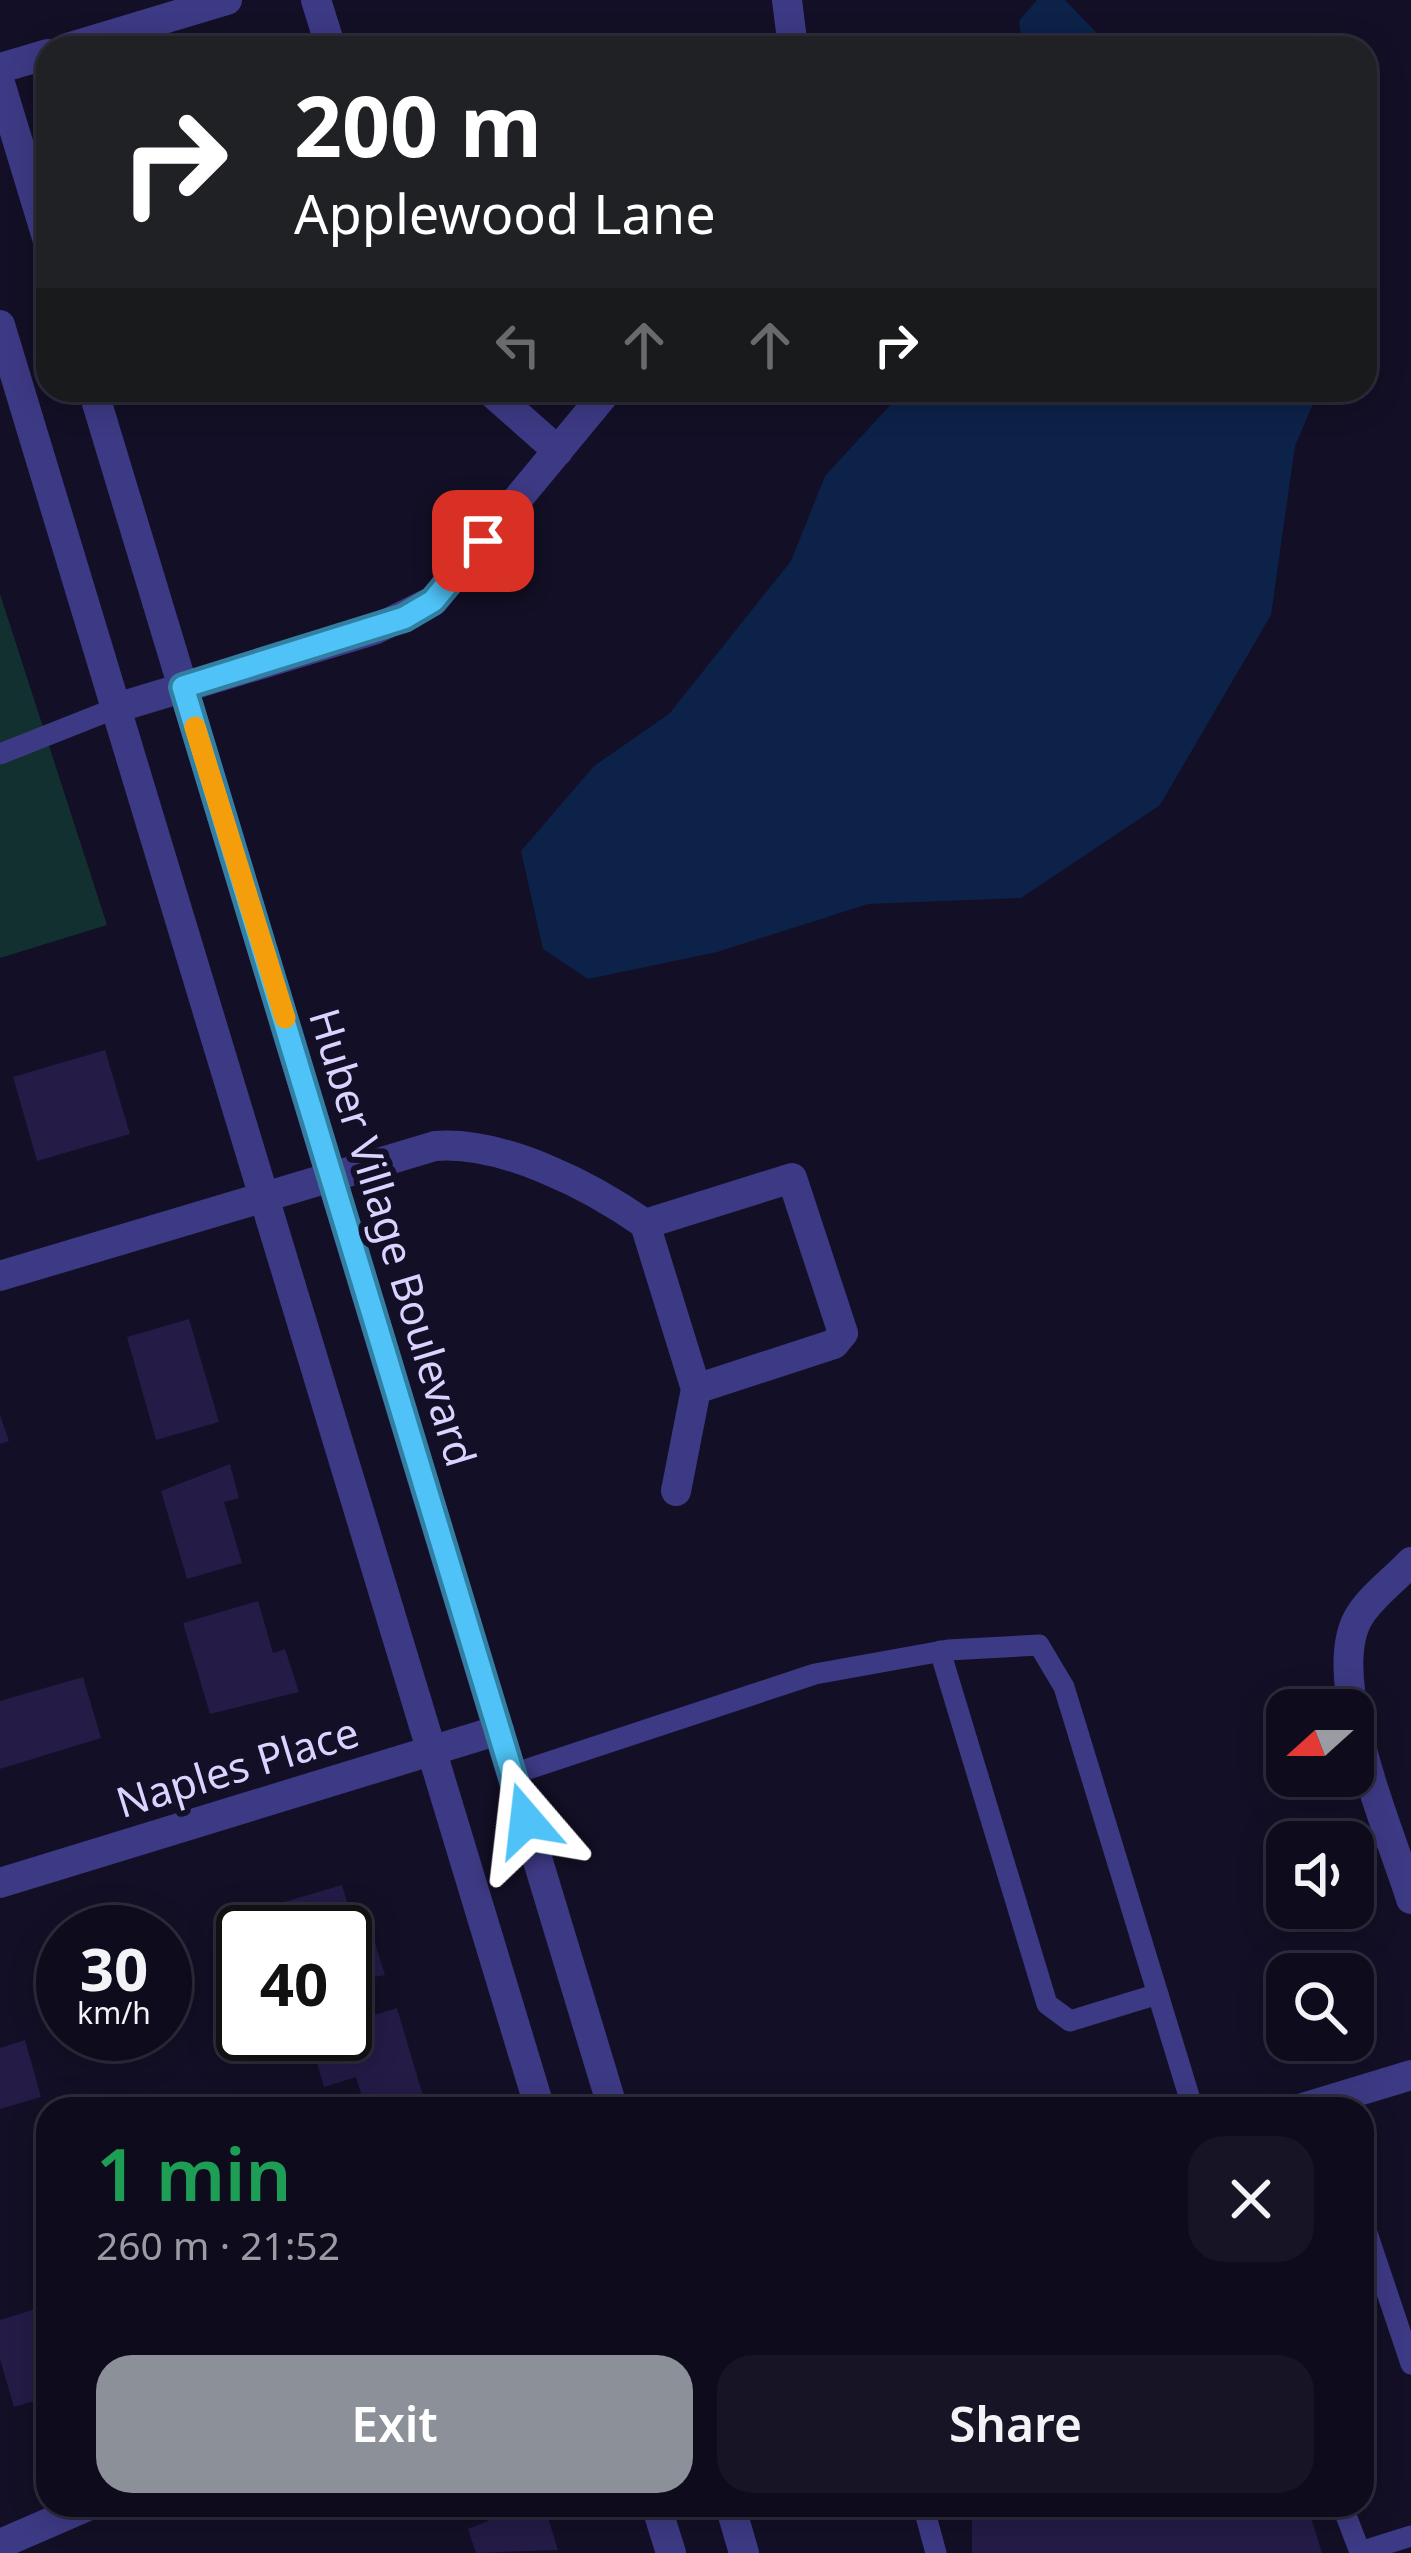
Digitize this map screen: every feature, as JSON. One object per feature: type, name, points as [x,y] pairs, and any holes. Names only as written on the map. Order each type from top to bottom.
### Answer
[{"type":"street","points":[[107,36],[227,0]]},
{"type":"street","points":[[316,0],[327,36]]},
{"type":"street","points":[[787,0],[792,36]]},
{"type":"street","points":[[0,68],[36,58]]},
{"type":"street","points":[[0,82],[36,201]]},
{"type":"street","points":[[0,325],[536,2097]]},
{"type":"street","name":"Huber Village Boulevard","points":[[97,402],[609,2097]]},
{"type":"street","points":[[502,402],[558,452]]},
{"type":"street","points":[[116,708],[374,630],[433,601],[598,402]]},
{"type":"street","points":[[0,1276],[435,1147],[483,1147],[512,1154],[645,1224],[696,1389],[676,1491]]},
{"type":"street","points":[[645,1224],[792,1178],[843,1334],[834,1344],[696,1389]]},
{"type":"street","points":[[1411,1562],[1360,1616],[1347,1647],[1348,1692],[1411,1899]]},
{"type":"street","name":"Naples Place","points":[[0,1883],[499,1730]]},
{"type":"street","points":[[1337,2097],[1411,2074]]},
{"type":"street","points":[[0,2544],[46,2540],[75,2517]]},
{"type":"street","points":[[660,2517],[671,2553]]},
{"type":"street","points":[[734,2517],[745,2553]]},
{"type":"lane","points":[[0,754],[116,708]]},
{"type":"lane","points":[[513,1774],[815,1674],[940,1651],[1039,1646],[1064,1687],[1189,2097]]},
{"type":"lane","points":[[940,1651],[1047,2004],[1070,2020],[1158,1994]]},
{"type":"lane","points":[[1374,2254],[1411,2364]]},
{"type":"lane","points":[[926,2517],[936,2553]]},
{"type":"lane","points":[[1347,2517],[1360,2552],[1411,2536]]},
{"type":"green space","points":[[0,594],[107,925],[0,958]]},
{"type":"water","points":[[1037,0],[1065,0],[1100,36],[1021,36],[1019,21]]},
{"type":"water","points":[[893,402],[1314,402],[1295,446],[1271,615],[1160,805],[1021,898],[868,904],[717,952],[588,979],[543,949],[521,851],[594,766],[669,714],[791,561],[825,476]]},
{"type":"building","points":[[105,1050],[130,1134],[37,1161],[13,1077]]},
{"type":"building","points":[[189,1319],[219,1422],[156,1440],[127,1337]]},
{"type":"building","points":[[0,1415],[9,1441],[0,1444]]},
{"type":"building","points":[[230,1464],[239,1498],[224,1502],[242,1563],[187,1579],[161,1491]]},
{"type":"building","points":[[258,1601],[273,1653],[285,1649],[299,1692],[210,1714],[183,1623]]},
{"type":"building","points":[[83,1677],[101,1738],[0,1769],[0,1701]]},
{"type":"building","points":[[342,1885],[348,1905],[285,1905]]},
{"type":"building","points":[[375,1943],[385,1975],[372,1977],[372,1944]]},
{"type":"building","points":[[397,2008],[423,2096],[362,2097],[356,2077],[324,2087],[316,2061],[372,2061],[372,2016]]},
{"type":"building","points":[[25,2040],[41,2097],[0,2109],[0,2048]]},
{"type":"building","points":[[36,2309],[36,2401],[14,2407],[0,2359],[0,2320]]},
{"type":"building","points":[[487,2517],[548,2517],[558,2550],[476,2553],[468,2529],[488,2521]]},
{"type":"building","points":[[972,2517],[1311,2517],[1322,2553],[972,2553]]},
{"type":"slow traffic","points":[[195,727],[285,1018]]},
{"type":"route","points":[[483,541],[433,601],[404,618],[183,687],[526,1820]]}]
